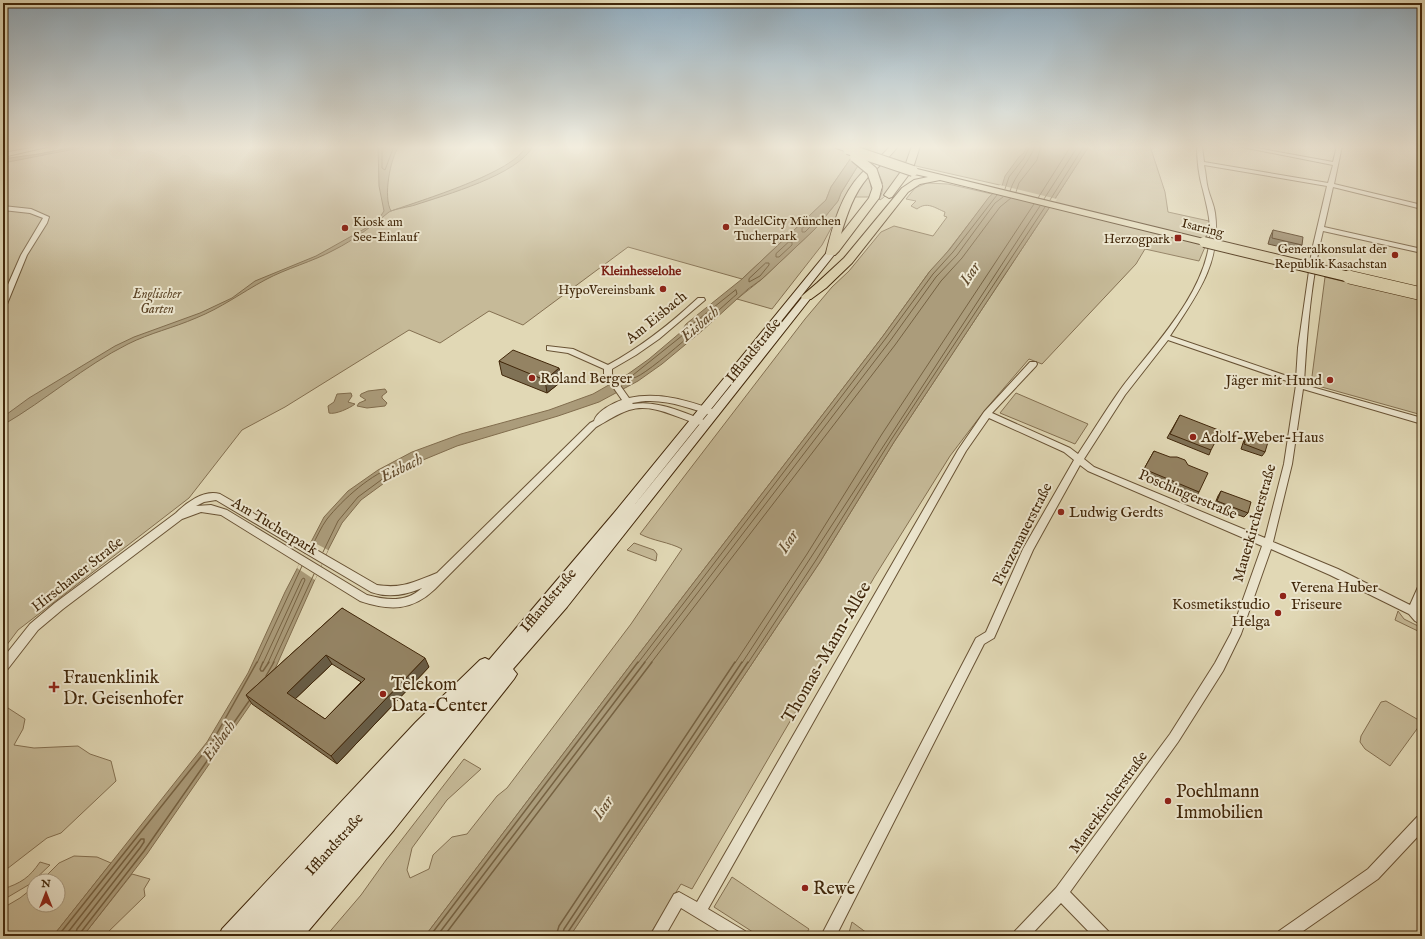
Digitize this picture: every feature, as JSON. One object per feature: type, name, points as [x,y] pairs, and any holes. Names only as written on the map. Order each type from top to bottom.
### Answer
[{"type":"highway","points":[[831,254],[835,238],[850,196],[854,190]]},
{"type":"highway","points":[[831,254],[874,198],[876,190]]},
{"type":"highway","points":[[807,296],[892,190]]},
{"type":"highway","points":[[807,296],[824,284],[851,258],[905,190]]},
{"type":"highway","name":"Isarring","points":[[995,190],[1422,294]]},
{"type":"highway","name":"Isarring","points":[[1204,240],[1422,290]]},
{"type":"main road","name":"Ifflandstraße","points":[[710,411],[831,254]]},
{"type":"main road","name":"Ifflandstraße","points":[[251,936],[471,692],[807,296]]},
{"type":"main road","name":"Ifflandstraße","points":[[269,936],[562,603],[701,422]]},
{"type":"main road","points":[[292,936],[388,824],[475,718],[562,603]]},
{"type":"main road","points":[[229,936],[422,727],[529,622]]},
{"type":"street","name":"Pienzenauerstraße","points":[[828,936],[980,641],[991,633],[1028,549],[1078,459],[1122,393],[1166,337],[1197,290],[1208,265],[1212,247],[1212,212],[1206,190]]},
{"type":"street","name":"Mauerkircherstraße","points":[[1020,936],[1061,893],[1174,738],[1219,668],[1236,634],[1267,544],[1289,460],[1300,384],[1309,289],[1320,228],[1329,190]]},
{"type":"street","points":[[1350,190],[1422,207]]},
{"type":"street","points":[[3,208],[31,211],[46,217],[44,223],[24,255],[3,304]]},
{"type":"street","points":[[1320,228],[1422,251]]},
{"type":"street","name":"Am Eisbach","points":[[608,368],[630,357],[655,340],[701,300]]},
{"type":"street","points":[[1166,337],[1290,379],[1309,389],[1422,421]]},
{"type":"street","points":[[550,348],[570,351],[608,368],[608,374],[626,400]]},
{"type":"street","name":"Thomas-Mann-Allee","points":[[700,911],[962,450],[987,414],[1033,364]]},
{"type":"street","name":"Am Tucherpark","points":[[179,516],[196,509],[208,507],[224,512],[364,598],[390,605],[403,604],[430,590],[440,576],[584,432],[626,400],[637,398],[666,400],[710,411]]},
{"type":"street","name":"Am Tucherpark","points":[[626,400],[643,406],[665,410],[701,422]]},
{"type":"street","name":"Poschingerstraße","points":[[987,414],[1067,450],[1091,469],[1334,572],[1413,611],[1418,618],[1422,620]]},
{"type":"street","name":"Am Tucherpark","points":[[179,516],[197,500],[217,496],[375,589],[391,592],[412,588],[440,576]]},
{"type":"street","name":"Hirschauer Straße","points":[[3,666],[34,628],[59,606],[179,516]]},
{"type":"street","points":[[1413,611],[1422,590]]},
{"type":"street","points":[[1284,936],[1373,874],[1422,822]]},
{"type":"street","points":[[1061,893],[1103,936]]},
{"type":"street","points":[[657,936],[679,899],[740,936]]},
{"type":"green space","name":"Englischer Garten","points":[[3,190],[830,190],[826,200],[742,279],[628,247],[523,325],[489,311],[440,343],[409,330],[285,407],[242,430],[189,498],[18,630],[3,650]]},
{"type":"green space","points":[[843,190],[872,190],[872,192],[869,197],[848,197],[822,245],[772,309],[737,299],[762,279],[815,229],[838,201]]},
{"type":"green space","points":[[890,190],[880,200],[879,199],[882,191]]},
{"type":"green space","points":[[914,190],[974,190],[992,194],[941,260],[930,271],[883,336],[425,936],[326,936],[361,895],[386,860],[464,759],[481,769],[447,800],[412,848],[407,870],[410,878],[429,869],[433,855],[452,837],[467,834],[497,796],[507,788],[631,624],[682,549],[640,534],[805,319],[832,287],[849,271],[881,232],[894,226],[933,236],[947,217],[944,216],[945,212],[928,205],[917,209],[911,206],[916,201],[906,199]]},
{"type":"green space","points":[[1061,190],[1164,190],[1168,212],[1209,221],[1205,247],[1199,261],[1145,249],[1136,264],[1042,364],[1029,359],[985,410],[950,456],[875,576],[692,889],[681,884],[649,936],[570,936],[820,562],[894,442]]},
{"type":"green space","points":[[1325,277],[1422,300],[1422,415],[1311,384]]},
{"type":"green space","points":[[1016,393],[1088,424],[1075,444],[1000,413]]},
{"type":"green space","points":[[634,543],[654,550],[657,554],[656,561],[627,550]]},
{"type":"green space","points":[[1398,611],[1404,619],[1422,628],[1422,633],[1395,620]]},
{"type":"green space","points":[[1386,701],[1422,722],[1390,766],[1365,749],[1360,742],[1361,736],[1381,702]]},
{"type":"green space","points":[[3,708],[8,708],[25,719],[23,729],[14,745],[34,748],[78,746],[90,754],[111,761],[116,781],[61,833],[47,838],[3,872]]},
{"type":"green space","points":[[74,856],[97,857],[111,863],[53,936],[3,936],[3,908],[26,893],[26,913],[66,913],[66,873],[49,873],[59,863]]},
{"type":"green space","points":[[40,862],[50,865],[42,873],[31,873]]},
{"type":"green space","points":[[132,874],[150,879],[144,889],[145,896],[104,936],[83,936]]},
{"type":"green space","points":[[26,877],[26,886],[3,900],[3,889]]},
{"type":"green space","points":[[732,877],[809,929],[805,936],[759,936],[714,907]]},
{"type":"green space","points":[[852,922],[871,936],[848,936]]},
{"type":"water","points":[[380,190],[388,190],[391,211],[356,237],[326,254],[273,276],[205,314],[128,344],[96,362],[3,425],[3,417],[29,398],[115,346],[134,337],[200,313],[232,298],[255,281],[316,256],[366,228],[380,217],[384,211]]},
{"type":"water","points":[[451,190],[462,190],[415,205],[391,211]]},
{"type":"water","name":"Eisbach","points":[[830,190],[843,190],[838,201],[815,229],[762,279],[748,289],[703,330],[662,364],[638,381],[599,402],[558,416],[457,446],[406,467],[361,500],[342,523],[328,550],[275,669],[147,854],[83,936],[53,936],[207,742],[248,673],[285,592],[324,517],[348,491],[378,470],[412,452],[461,434],[549,410],[593,394],[628,374],[649,359],[681,332],[686,324],[742,279],[826,200]]},
{"type":"water","name":"Isar","points":[[997,190],[1061,190],[894,442],[820,562],[570,936],[425,936],[883,336],[930,271],[950,249],[989,197]]},
{"type":"water","points":[[385,389],[387,392],[382,396],[382,398],[387,403],[385,406],[367,408],[357,406],[359,403],[366,400],[360,396],[361,394],[368,391]]},
{"type":"water","points":[[351,393],[352,396],[348,402],[355,404],[339,412],[329,413],[328,406],[334,402],[337,394]]},
{"type":"pier","points":[[994,190],[1020,190],[1057,199],[1052,208],[990,193]]},
{"type":"pier","points":[[311,541],[328,550],[315,580],[297,568]]},
{"type":"building","points":[[1273,230],[1303,237],[1302,245],[1272,238]]},
{"type":"building","points":[[513,350],[559,368],[545,380],[499,361]]},
{"type":"building","name":"Adolf-Weber-Haus","points":[[1180,415],[1221,431],[1211,450],[1170,434]]},
{"type":"building","points":[[1247,435],[1268,442],[1265,452],[1244,444]]},
{"type":"building","points":[[1154,451],[1170,457],[1177,457],[1185,460],[1188,465],[1208,473],[1199,492],[1144,469]]},
{"type":"building","points":[[1221,491],[1251,502],[1248,513],[1217,501]]},
{"type":"building","name":"Telekom Data-Center","points":[[342,608],[425,658],[331,756],[246,695]],"holes":[[[326,655],[365,679],[325,719],[287,693]]]},
{"type":"place","name":"PadelCity München Tucherpark","points":[[726,227]]},
{"type":"place","name":"Kiosk am See-Einlauf","points":[[345,228]]},
{"type":"place","name":"Herzogpark","points":[[1178,238]]},
{"type":"place","name":"Generalkonsulat der Republik Kasachstan","points":[[1395,255]]},
{"type":"place","name":"HypoVereinsbank","points":[[663,289]]},
{"type":"place","name":"Roland Berger","points":[[532,378]]},
{"type":"place","name":"Jäger mit Hund","points":[[1330,380]]},
{"type":"place","name":"Adolf-Weber-Haus","points":[[1193,437]]},
{"type":"place","name":"Ludwig Gerdts","points":[[1061,512]]},
{"type":"place","name":"Verena Huber Friseure","points":[[1283,596]]},
{"type":"place","name":"Kosmetikstudio Helga","points":[[1278,613]]},
{"type":"place","name":"Frauenklinik Dr. Geisenhofer","points":[[54,687]]},
{"type":"place","name":"Telekom Data-Center","points":[[383,694]]},
{"type":"place","name":"Poehlmann Immobilien","points":[[1168,801]]},
{"type":"place","name":"Rewe","points":[[805,888]]},
{"type":"district","name":"Kleinhesselohe","points":[[641,270]]}]
